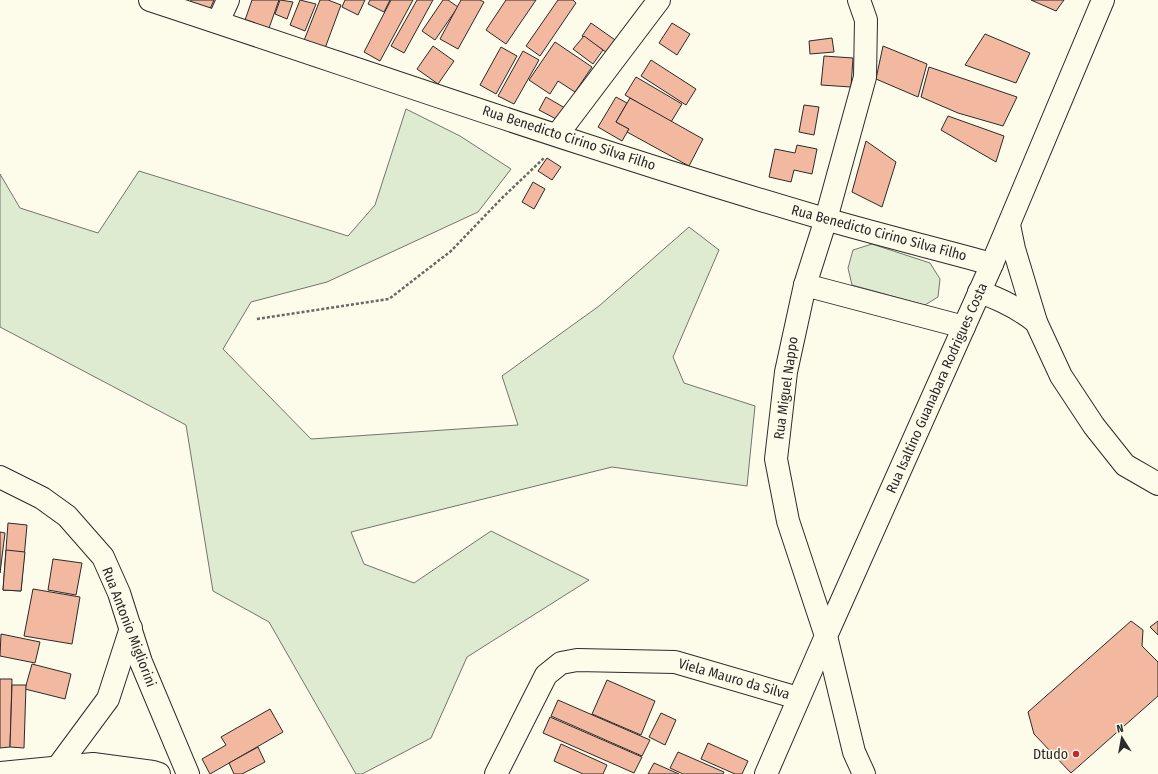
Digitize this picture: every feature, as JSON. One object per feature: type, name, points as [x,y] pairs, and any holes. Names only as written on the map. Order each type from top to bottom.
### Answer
[{"type":"street","name":"Rua Benedicto Cirino Silva Filho","points":[[150,0],[557,135],[826,219],[992,264]]},
{"type":"street","points":[[218,22],[228,0]]},
{"type":"street","points":[[557,135],[659,0]]},
{"type":"street","name":"Rua Miguel Nappo","points":[[859,0],[866,20],[865,77],[826,219],[805,285],[786,372],[776,458],[788,522],[826,636],[854,752],[864,774]]},
{"type":"street","name":"Rua Isaltino Guanabara Rodrigues Costa","points":[[766,774],[798,698],[1009,225],[1103,0]]},
{"type":"street","points":[[1009,225],[1014,249],[1036,322],[1061,376],[1094,426],[1125,464],[1158,484]]},
{"type":"street","points":[[805,285],[964,327]]},
{"type":"street","points":[[979,292],[1001,299],[1019,309],[1036,322]]},
{"type":"street","name":"Rua Antonio Migliorini","points":[[4,480],[42,498],[68,516],[103,557],[119,593],[141,662],[188,774]]},
{"type":"street","points":[[57,768],[108,699],[131,628]]},
{"type":"street","name":"Viela Mauro da Silva","points":[[496,774],[546,675],[561,663],[577,660],[675,662],[798,698]]},
{"type":"street","points":[[0,772],[93,764],[159,774]]},
{"type":"path","points":[[257,319],[389,300],[451,251],[502,198],[547,155],[557,135]]},
{"type":"green space","points":[[406,109],[460,136],[511,169],[478,212],[327,282],[251,302],[223,349],[311,439],[518,425],[502,376],[599,306],[689,227],[719,250],[673,357],[684,383],[755,406],[747,486],[612,467],[351,532],[364,564],[414,583],[491,531],[589,580],[467,657],[431,738],[362,774],[356,774],[269,622],[213,591],[186,425],[0,327],[0,174],[20,208],[98,233],[139,171],[348,236],[375,205]]},
{"type":"green space","points":[[872,244],[930,263],[940,279],[938,297],[925,305],[852,285],[848,268],[853,250]]},
{"type":"building","points":[[191,0],[214,0],[210,9],[189,6]]},
{"type":"building","points":[[252,0],[279,0],[268,31],[244,23]]},
{"type":"building","points":[[280,0],[293,2],[287,19],[275,14]]},
{"type":"building","points":[[300,0],[316,4],[305,31],[290,25]]},
{"type":"building","points":[[320,0],[328,0],[341,5],[324,51],[303,43]]},
{"type":"building","points":[[345,0],[365,0],[358,15],[342,7]]},
{"type":"building","points":[[370,0],[390,0],[384,12],[368,4]]},
{"type":"building","points":[[391,0],[413,0],[380,61],[364,52]]},
{"type":"building","points":[[417,0],[433,0],[404,53],[391,46]]},
{"type":"building","points":[[443,0],[448,0],[458,7],[435,40],[422,31]]},
{"type":"building","points":[[461,0],[480,0],[484,2],[458,49],[440,39]]},
{"type":"building","points":[[506,0],[536,0],[506,44],[486,30]]},
{"type":"building","points":[[558,0],[573,0],[576,3],[540,56],[526,46]]},
{"type":"building","points":[[1031,0],[1064,0],[1056,11]]},
{"type":"building","points":[[591,23],[618,42],[609,54],[582,36]]},
{"type":"building","points":[[672,23],[690,34],[677,55],[659,43]]},
{"type":"building","points":[[985,34],[1030,53],[1016,83],[965,65]]},
{"type":"building","points":[[584,36],[603,50],[593,64],[573,49]]},
{"type":"building","points":[[832,38],[834,52],[810,54],[809,41]]},
{"type":"building","points":[[555,42],[592,67],[575,92],[558,81],[550,94],[529,80]]},
{"type":"building","points":[[433,46],[454,61],[438,84],[417,69]]},
{"type":"building","points":[[883,46],[927,64],[918,97],[876,79]]},
{"type":"building","points":[[501,47],[517,56],[496,94],[480,85]]},
{"type":"building","points":[[523,51],[539,60],[514,104],[498,96]]},
{"type":"building","points":[[824,56],[853,58],[851,87],[821,85]]},
{"type":"building","points":[[651,60],[696,89],[686,105],[641,76]]},
{"type":"building","points":[[929,67],[1017,97],[1003,126],[958,113],[921,97]]},
{"type":"building","points":[[636,77],[682,104],[671,122],[625,95]]},
{"type":"building","points":[[546,97],[565,108],[558,120],[539,110]]},
{"type":"building","points":[[616,97],[627,103],[616,122],[629,129],[622,141],[598,127]]},
{"type":"building","points":[[630,98],[703,139],[689,166],[627,132],[629,129],[616,122]]},
{"type":"building","points":[[804,105],[819,107],[814,135],[799,132]]},
{"type":"building","points":[[948,116],[1004,136],[996,162],[941,130]]},
{"type":"building","points":[[866,141],[896,162],[882,207],[852,192]]},
{"type":"building","points":[[797,145],[817,149],[812,174],[794,170],[791,182],[769,177],[775,149],[795,153]]},
{"type":"building","points":[[547,158],[561,167],[552,180],[538,171]]},
{"type":"building","points":[[533,182],[545,189],[534,209],[522,202]]},
{"type":"building","points":[[8,523],[27,525],[21,591],[3,590]]},
{"type":"building","points":[[0,532],[5,533],[0,573]]},
{"type":"building","points":[[6,550],[25,552],[21,591],[3,590]]},
{"type":"building","points":[[53,559],[82,563],[76,595],[48,590]]},
{"type":"building","points":[[33,589],[80,597],[72,644],[24,636]]},
{"type":"building","points":[[1131,621],[1143,630],[1142,646],[1158,662],[1158,696],[1071,773],[1034,734],[1028,712]]},
{"type":"building","points":[[1158,621],[1158,635],[1150,627]]},
{"type":"building","points":[[1,634],[40,642],[35,663],[0,656]]},
{"type":"building","points":[[32,664],[71,674],[65,699],[25,689]]},
{"type":"building","points":[[0,679],[12,679],[10,747],[0,748]]},
{"type":"building","points":[[607,680],[655,701],[641,735],[592,714]]},
{"type":"building","points":[[12,685],[26,685],[24,748],[10,747]]},
{"type":"building","points":[[558,700],[650,740],[642,756],[551,716]]},
{"type":"building","points":[[270,709],[283,732],[210,774],[202,759],[226,745],[221,737]]},
{"type":"building","points":[[661,713],[676,720],[665,745],[649,737]]},
{"type":"building","points":[[550,717],[642,757],[634,773],[543,733]]},
{"type":"building","points":[[708,743],[748,761],[742,774],[735,774],[701,759]]},
{"type":"building","points":[[561,744],[607,765],[603,774],[583,774],[554,761]]},
{"type":"building","points":[[258,747],[265,762],[242,774],[234,774],[229,763]]},
{"type":"building","points":[[678,752],[724,772],[723,774],[683,774],[670,768]]},
{"type":"building","points":[[654,763],[679,774],[648,774]]},
{"type":"place","name":"Dtudo","points":[[1076,754]]}]
